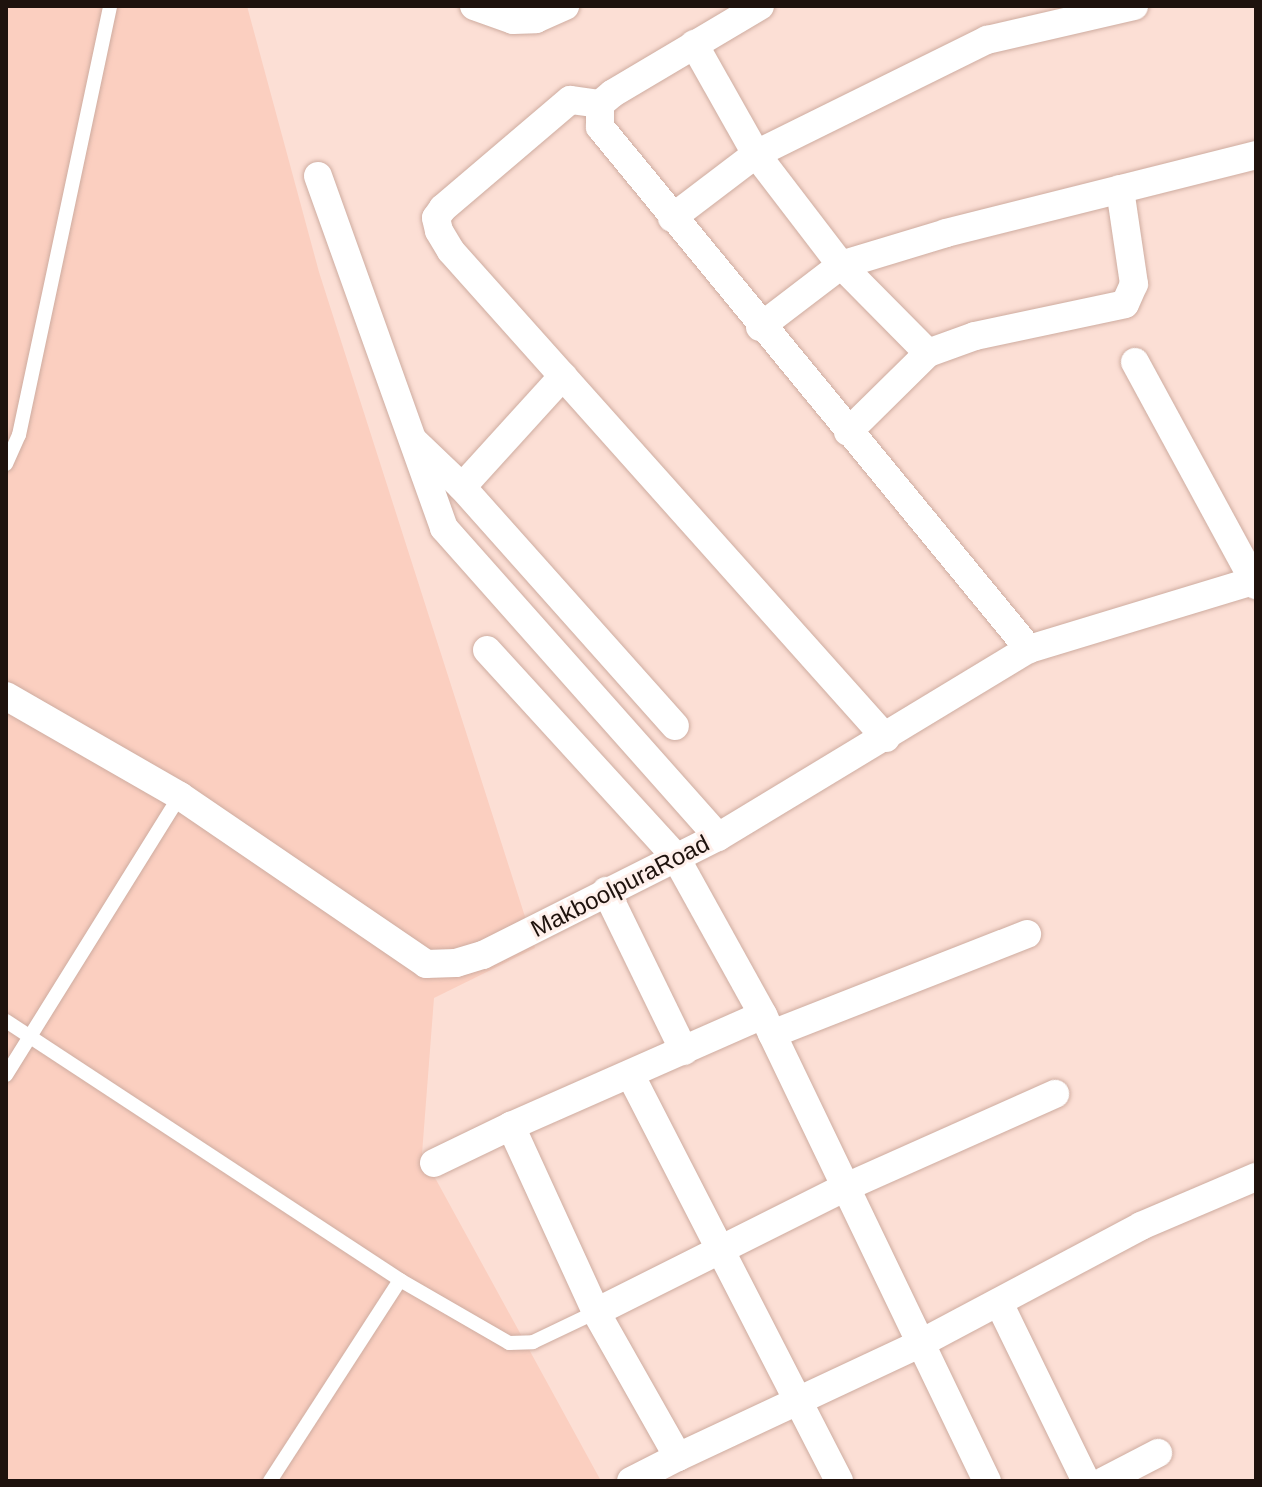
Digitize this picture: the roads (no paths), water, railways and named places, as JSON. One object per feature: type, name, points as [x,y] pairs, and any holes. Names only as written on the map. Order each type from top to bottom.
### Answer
[{"type":"street","points":[[474,6],[513,20],[536,19],[565,6]]},
{"type":"street","points":[[760,6],[600,104],[570,100],[436,218],[451,251],[886,738]]},
{"type":"street","points":[[672,218],[756,154],[987,40],[1134,6]]},
{"type":"street","points":[[694,44],[756,154],[841,265],[928,353]]},
{"type":"street","points":[[600,104],[600,127],[760,327],[1029,649]]},
{"type":"street","points":[[760,327],[841,265],[1256,155]]},
{"type":"street","points":[[318,176],[444,528],[718,837]]},
{"type":"street","points":[[848,432],[928,353],[975,336],[1125,304],[1134,284],[1120,189]]},
{"type":"street","points":[[1135,362],[1255,582]]},
{"type":"street","points":[[462,487],[563,376]]},
{"type":"street","points":[[411,438],[462,487],[675,726]]},
{"type":"street","name":"MakboolpuraRoad","points":[[6,696],[180,796],[426,964],[483,955],[718,837],[1029,649],[1255,582]]},
{"type":"street","points":[[487,650],[675,856],[768,1025],[987,1481]]},
{"type":"street","points":[[606,891],[684,1051]]},
{"type":"street","points":[[434,1163],[684,1051],[768,1025],[1027,934]]},
{"type":"street","points":[[631,1076],[839,1481]]},
{"type":"street","points":[[596,1312],[846,1187],[1055,1094]]},
{"type":"street","points":[[511,1126],[596,1312],[678,1457]]},
{"type":"street","points":[[631,1481],[921,1343],[1141,1226],[1256,1177]]},
{"type":"street","points":[[999,1303],[1086,1481]]},
{"type":"street","points":[[1104,1481],[1158,1453]]},
{"type":"lane","points":[[6,464],[19,435],[110,6]]},
{"type":"lane","points":[[6,1075],[180,796]]},
{"type":"lane","points":[[6,1021],[400,1280],[509,1343],[533,1342],[596,1312]]},
{"type":"lane","points":[[270,1481],[400,1280]]}]
